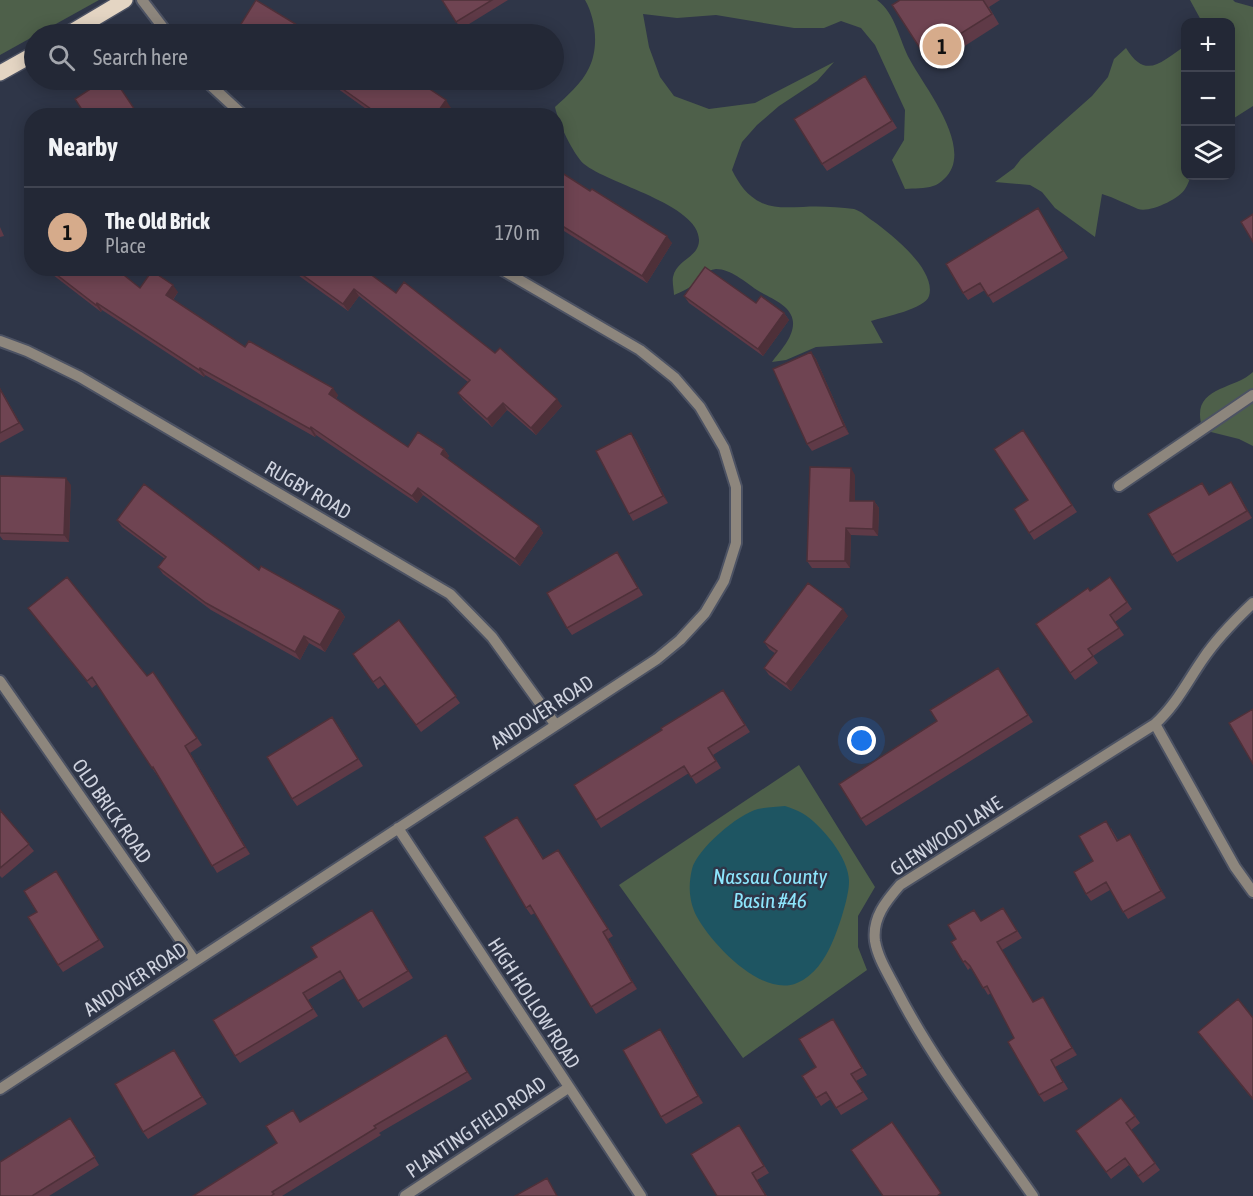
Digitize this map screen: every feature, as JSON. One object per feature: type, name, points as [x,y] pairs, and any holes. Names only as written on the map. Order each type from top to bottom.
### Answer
[{"type":"main road","points":[[85,24],[125,0]]},
{"type":"main road","points":[[0,73],[24,60]]},
{"type":"street","points":[[141,0],[160,24]]},
{"type":"street","points":[[216,90],[235,108]]},
{"type":"street","name":"ANDOVER ROAD","points":[[0,1089],[657,659],[680,640],[705,613],[724,581],[736,543],[736,487],[724,448],[700,407],[675,378],[640,350],[513,276]]},
{"type":"street","name":"RUGBY ROAD","points":[[0,341],[27,351],[80,377],[450,594],[492,637],[555,724]]},
{"type":"street","points":[[1119,486],[1253,395]]},
{"type":"street","name":"GLENWOOD LANE","points":[[1033,1196],[956,1088],[907,1009],[879,955],[875,939],[878,917],[883,904],[900,885],[1155,724],[1172,706],[1203,658],[1234,620],[1253,603]]},
{"type":"street","name":"OLD BRICK ROAD","points":[[0,681],[195,961]]},
{"type":"street","points":[[1155,724],[1235,867],[1253,892]]},
{"type":"street","name":"HIGH HOLLOW ROAD","points":[[398,828],[641,1196]]},
{"type":"street","name":"PLANTING FIELD ROAD","points":[[405,1196],[568,1088]]},
{"type":"shaded area","points":[[0,0],[99,0],[56,24],[24,24],[24,42],[0,55]]},
{"type":"shaded area","points":[[585,0],[877,0],[889,12],[910,60],[936,102],[951,136],[954,152],[952,167],[943,180],[930,187],[905,189],[892,160],[904,140],[905,110],[875,45],[861,28],[841,21],[824,28],[794,28],[716,15],[677,18],[643,14],[649,47],[660,77],[674,96],[709,109],[755,103],[834,62],[817,81],[779,106],[757,125],[742,142],[732,170],[748,193],[767,205],[854,209],[862,213],[901,244],[920,264],[930,286],[926,301],[912,309],[871,321],[883,343],[816,347],[786,360],[772,362],[786,344],[793,328],[792,316],[779,303],[732,274],[716,269],[706,273],[692,286],[674,295],[675,271],[698,247],[696,228],[670,206],[596,172],[584,164],[564,131],[564,108],[555,107],[582,79],[592,60],[595,34]]},
{"type":"shaded area","points":[[1190,0],[1233,0],[1253,7],[1253,106],[1235,117],[1235,18],[1200,18]]},
{"type":"shaded area","points":[[1126,48],[1140,64],[1147,66],[1161,62],[1181,49],[1181,180],[1189,180],[1185,189],[1177,197],[1157,207],[1143,210],[1102,194],[1095,237],[1055,208],[1042,192],[1030,185],[995,182],[1014,168],[1021,159],[1092,96],[1108,77],[1114,59]]},
{"type":"shaded area","points":[[1253,372],[1253,446],[1239,439],[1203,430],[1200,416],[1202,405],[1207,397]]},
{"type":"shaded area","points":[[799,765],[875,887],[858,916],[858,947],[867,970],[743,1058],[619,885]]},
{"type":"water","name":"Nassau County Basin #46","points":[[785,806],[802,813],[818,825],[840,853],[845,863],[849,882],[840,922],[822,961],[803,980],[783,986],[754,976],[726,954],[714,941],[692,906],[690,882],[695,861],[719,833],[750,812],[761,808]]},
{"type":"building","points":[[256,0],[296,24],[241,24]]},
{"type":"building","points":[[442,0],[492,0],[456,22]]},
{"type":"building","points":[[900,0],[983,0],[992,14],[925,56],[892,5]]},
{"type":"building","points":[[865,76],[892,121],[822,164],[794,119]]},
{"type":"building","points":[[89,90],[122,90],[134,108],[81,108],[75,99]]},
{"type":"building","points":[[344,90],[431,90],[446,100],[440,108],[370,108]]},
{"type":"building","points":[[564,174],[667,236],[642,276],[564,227]]},
{"type":"building","points":[[1038,208],[1063,251],[988,296],[980,283],[963,293],[946,264]]},
{"type":"building","points":[[1253,214],[1253,242],[1241,222]]},
{"type":"building","points":[[705,267],[756,303],[761,296],[784,313],[758,349],[684,296]]},
{"type":"building","points":[[58,276],[125,276],[140,288],[148,276],[160,276],[173,285],[166,295],[245,347],[249,341],[333,388],[329,394],[408,447],[418,432],[444,449],[441,454],[539,526],[515,559],[418,488],[412,496],[311,427],[310,429],[200,368],[199,370],[97,303],[96,305]]},
{"type":"building","points":[[304,276],[373,276],[396,293],[404,282],[495,353],[500,348],[557,399],[531,428],[503,403],[487,419],[458,393],[470,380],[354,289],[343,304]]},
{"type":"building","points":[[811,352],[844,426],[807,444],[773,369]]},
{"type":"building","points":[[0,389],[19,423],[0,433]]},
{"type":"building","points":[[1023,430],[1072,505],[1029,533],[1014,509],[1028,500],[994,449]]},
{"type":"building","points":[[631,433],[663,496],[629,514],[596,451]]},
{"type":"building","points":[[810,467],[851,468],[850,501],[874,501],[873,529],[846,528],[845,561],[807,561]]},
{"type":"building","points":[[0,476],[66,478],[64,535],[0,533]]},
{"type":"building","points":[[1231,482],[1247,511],[1172,555],[1148,514],[1202,483],[1209,495]]},
{"type":"building","points":[[144,484],[259,570],[261,566],[340,610],[320,645],[304,636],[295,652],[206,603],[158,567],[166,557],[117,520]]},
{"type":"building","points":[[617,552],[638,588],[567,628],[547,593]]},
{"type":"building","points":[[67,577],[147,676],[153,672],[197,738],[185,746],[245,847],[212,866],[153,767],[92,677],[87,681],[28,608]]},
{"type":"building","points":[[1110,577],[1127,602],[1110,615],[1119,628],[1088,649],[1093,656],[1070,673],[1036,624],[1088,588],[1090,591]]},
{"type":"building","points":[[808,583],[843,609],[786,684],[764,668],[777,651],[764,642]]},
{"type":"building","points":[[399,620],[456,696],[416,725],[380,677],[373,682],[353,654]]},
{"type":"building","points":[[998,668],[1028,715],[861,819],[839,784],[937,721],[930,710]]},
{"type":"building","points":[[723,690],[745,725],[708,748],[716,761],[691,777],[684,766],[596,820],[574,785]]},
{"type":"building","points":[[1253,709],[1253,764],[1229,723]]},
{"type":"building","points":[[332,717],[358,759],[292,799],[267,757]]},
{"type":"building","points":[[0,810],[29,844],[0,868]]},
{"type":"building","points":[[517,817],[543,859],[558,850],[608,929],[603,932],[632,982],[591,1007],[530,905],[526,908],[484,837]]},
{"type":"building","points":[[1106,821],[1117,841],[1130,834],[1161,891],[1123,912],[1106,882],[1086,894],[1074,872],[1093,861],[1079,836]]},
{"type":"building","points":[[56,871],[99,940],[58,965],[28,917],[37,912],[24,891]]},
{"type":"building","points":[[1003,908],[1017,931],[997,942],[1033,1002],[1043,997],[1072,1048],[1051,1060],[1063,1082],[1039,1095],[1008,1042],[1014,1038],[987,986],[983,988],[970,966],[965,961],[963,962],[951,942],[956,939],[948,925],[974,910],[981,921]]},
{"type":"building","points":[[372,910],[408,971],[358,1001],[340,971],[303,993],[313,1009],[235,1056],[213,1020],[317,957],[311,947]]},
{"type":"building","points":[[1238,999],[1253,1018],[1253,1099],[1198,1032]]},
{"type":"building","points":[[833,1019],[862,1068],[851,1074],[863,1092],[836,1108],[826,1092],[816,1098],[802,1076],[816,1067],[799,1039]]},
{"type":"building","points":[[660,1029],[698,1096],[661,1117],[623,1050]]},
{"type":"building","points":[[446,1035],[467,1072],[374,1126],[376,1128],[272,1192],[274,1194],[271,1196],[193,1196],[277,1143],[266,1126],[293,1110],[300,1122]]},
{"type":"building","points":[[174,1050],[202,1097],[143,1132],[115,1084]]},
{"type":"building","points":[[1121,1098],[1135,1116],[1126,1123],[1155,1163],[1138,1176],[1125,1158],[1106,1172],[1076,1131]]},
{"type":"building","points":[[70,1118],[95,1157],[32,1196],[0,1196],[0,1162]]},
{"type":"building","points":[[892,1122],[941,1193],[937,1196],[883,1196],[851,1150]]},
{"type":"building","points":[[739,1125],[764,1166],[752,1173],[766,1196],[717,1196],[691,1154]]},
{"type":"building","points":[[547,1178],[557,1196],[515,1196]]},
{"type":"place","name":"The Old Brick","points":[[942,46]]}]
